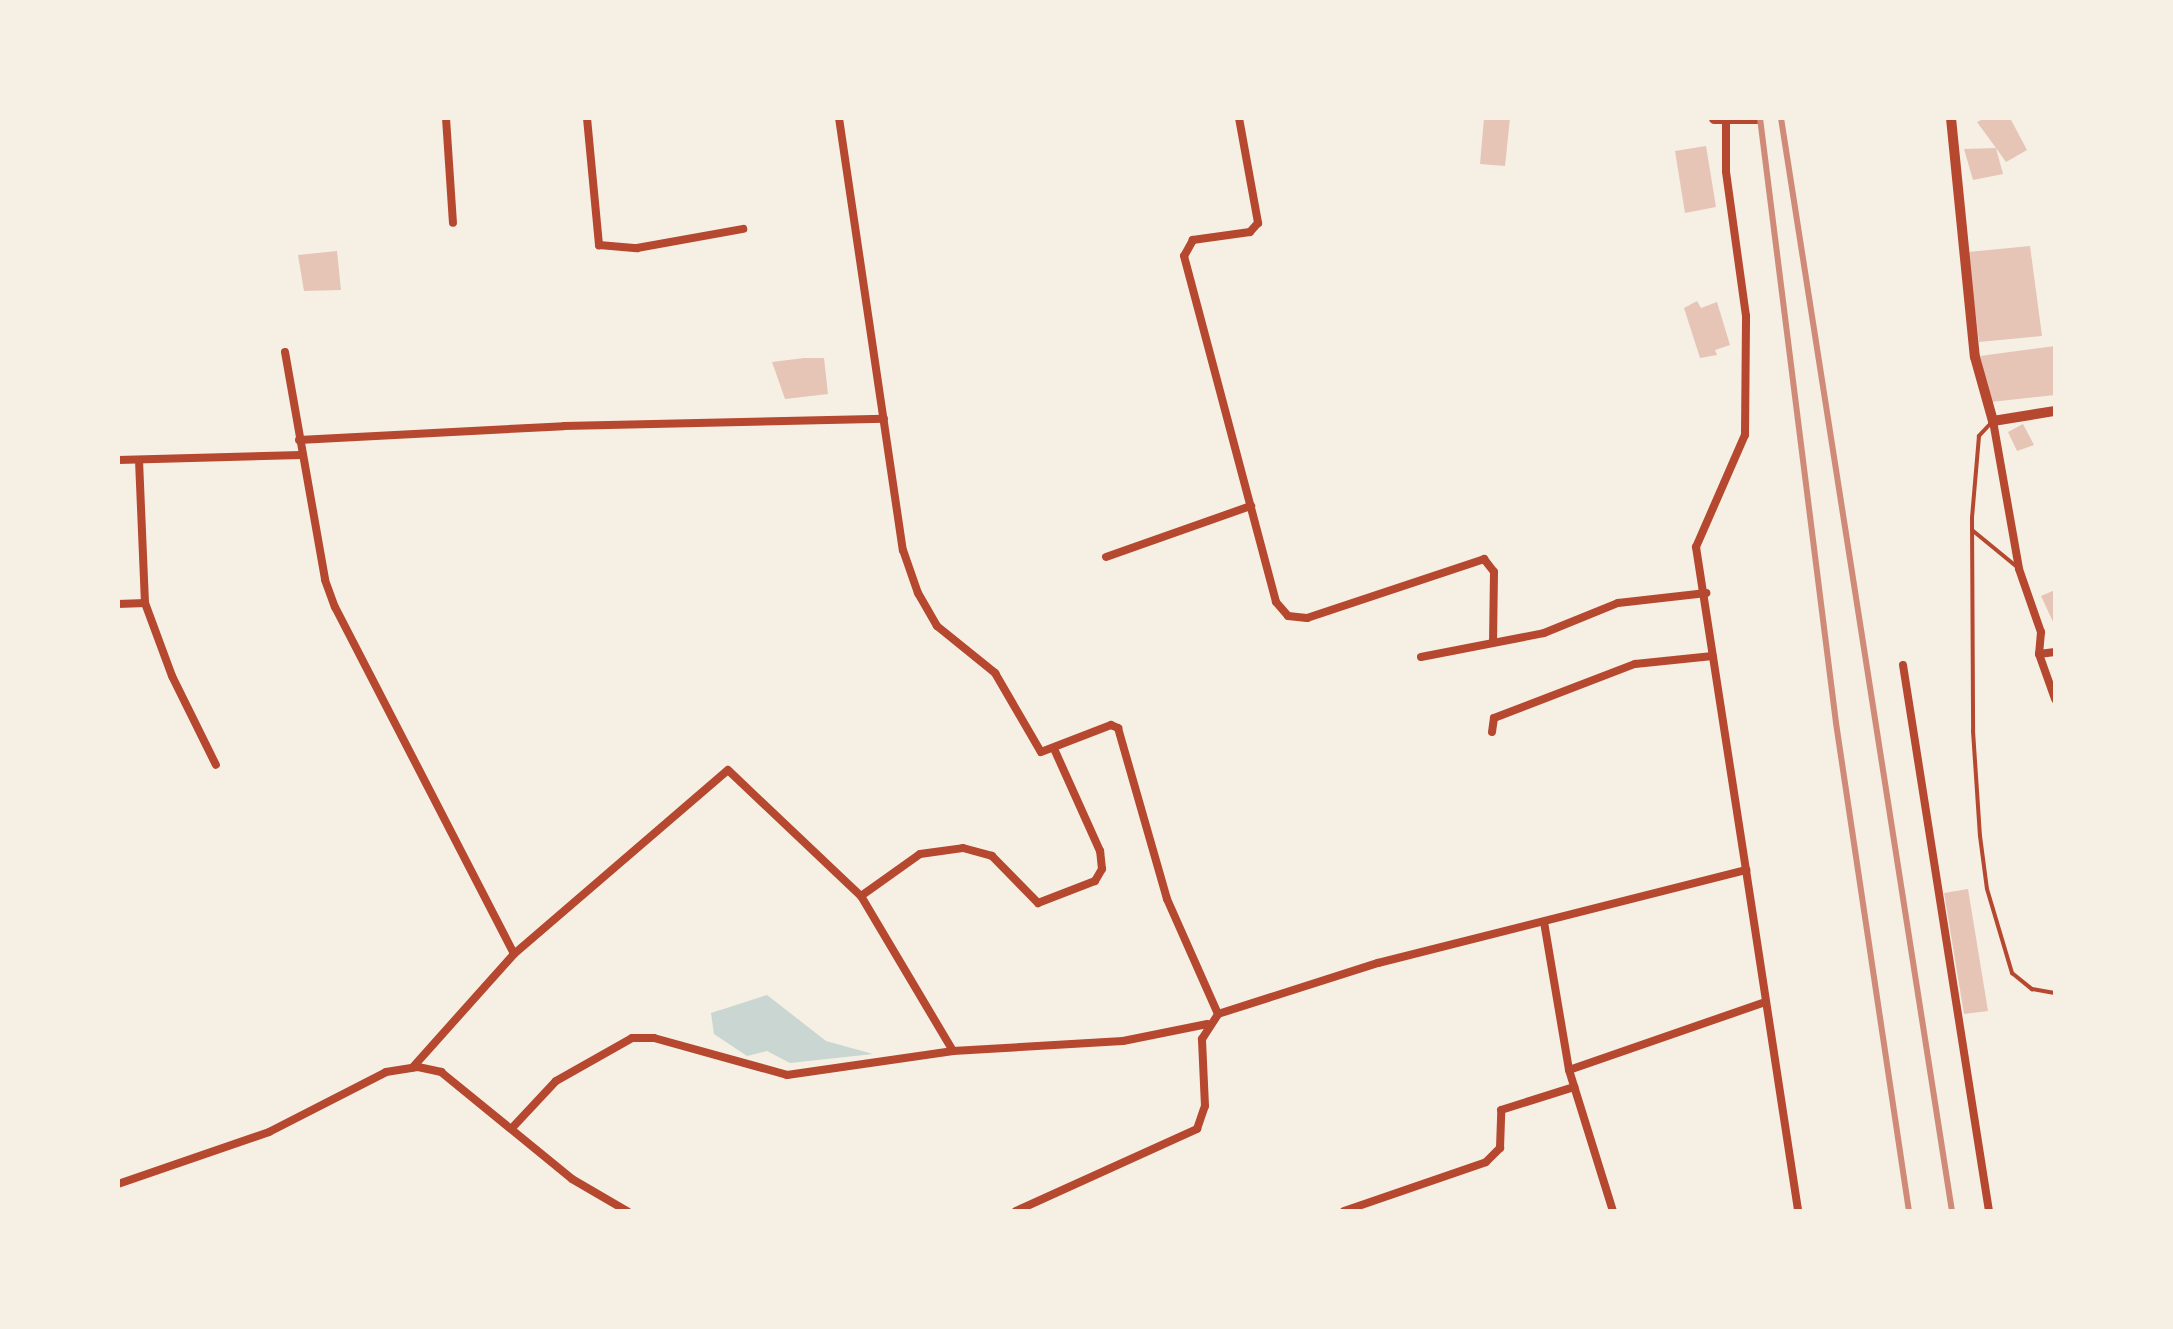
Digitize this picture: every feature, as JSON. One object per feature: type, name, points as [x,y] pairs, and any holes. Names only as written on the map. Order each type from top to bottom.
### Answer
[{"type":"main road","points":[[1720,119],[1756,118]]},
{"type":"street","points":[[446,118],[453,223]]},
{"type":"street","points":[[587,118],[599,245],[637,248],[743,229]]},
{"type":"street","points":[[839,118],[903,550],[918,593],[937,626],[995,673],[1041,752],[1055,751],[1111,725],[1118,728],[1167,899],[1218,1014]]},
{"type":"street","points":[[1239,118],[1258,223],[1250,232],[1193,240],[1184,256],[1276,602],[1288,616],[1307,618],[1484,559],[1494,572],[1493,642]]},
{"type":"street","points":[[1951,118],[1975,357],[1993,421],[2019,569],[2041,632],[2039,654],[2055,699]]},
{"type":"street","points":[[1720,119],[1746,316],[1745,435],[1696,547],[1706,593],[1798,1211]]},
{"type":"street","points":[[285,352],[301,455],[335,607],[514,954]]},
{"type":"street","points":[[1993,421],[2055,411]]},
{"type":"street","points":[[299,440],[564,426],[884,419]]},
{"type":"street","points":[[118,460],[301,455]]},
{"type":"street","points":[[139,460],[145,603],[172,676],[216,765]]},
{"type":"street","points":[[1106,557],[1251,506]]},
{"type":"street","points":[[1421,657],[1544,633],[1618,603],[1706,593]]},
{"type":"street","points":[[118,604],[145,603]]},
{"type":"street","points":[[2039,654],[2055,652]]},
{"type":"street","points":[[1492,732],[1494,718],[1635,664],[1713,656]]},
{"type":"street","points":[[1903,665],[1989,1211]]},
{"type":"street","points":[[861,896],[920,854],[963,848],[992,856],[1038,903],[1095,881],[1102,869],[1100,851],[1055,751]]},
{"type":"street","points":[[413,1067],[514,954],[728,770],[861,896],[953,1051]]},
{"type":"street","points":[[1016,1211],[1197,1129],[1205,1106],[1202,1039],[1207,1024],[1218,1014],[1378,963],[1746,870]]},
{"type":"street","points":[[1544,922],[1569,1070],[1613,1211]]},
{"type":"street","points":[[1569,1070],[1765,1002]]},
{"type":"street","points":[[512,1128],[556,1081],[632,1038],[654,1038],[787,1075],[953,1051],[1123,1041],[1207,1024]]},
{"type":"street","points":[[118,1184],[269,1132],[386,1072],[413,1067],[441,1072],[572,1179],[627,1211]]},
{"type":"street","points":[[1344,1211],[1486,1162],[1500,1148],[1501,1110],[1574,1087]]},
{"type":"lane","points":[[1993,421],[1979,436],[1972,530],[1973,731],[1987,889],[2012,973],[2032,989],[2055,993]]},
{"type":"lane","points":[[1972,530],[2019,569]]},
{"type":"shaded area","points":[[767,995],[826,1041],[873,1054],[790,1063],[767,1051],[747,1056],[714,1034],[711,1013]]},
{"type":"building","points":[[1484,118],[1510,118],[1505,166],[1480,164]]},
{"type":"building","points":[[1985,118],[2010,118],[2027,150],[2006,162],[1977,122]]},
{"type":"building","points":[[1706,146],[1716,207],[1685,213],[1675,151]]},
{"type":"building","points":[[1996,148],[2003,174],[1973,180],[1964,149]]},
{"type":"building","points":[[2030,246],[2042,336],[1979,342],[1968,252]]},
{"type":"building","points":[[337,251],[341,290],[304,291],[298,255]]},
{"type":"building","points":[[1697,301],[1701,308],[1717,302],[1730,345],[1715,350],[1717,355],[1700,358],[1684,308]]},
{"type":"building","points":[[2055,346],[2055,395],[1991,402],[1980,356]]},
{"type":"building","points":[[824,358],[828,394],[785,399],[772,362]]},
{"type":"building","points":[[2023,424],[2034,445],[2017,451],[2008,432]]},
{"type":"building","points":[[2055,590],[2055,626],[2041,596]]},
{"type":"building","points":[[1968,889],[1988,1011],[1964,1014],[1944,893]]},
{"type":"railway","points":[[1760,118],[1836,723],[1909,1211]]},
{"type":"railway","points":[[1781,118],[1952,1211]]}]
